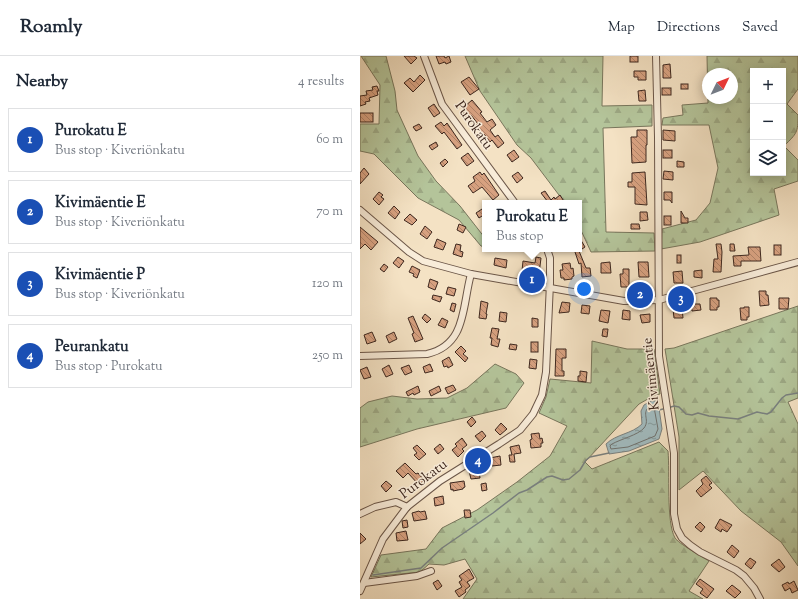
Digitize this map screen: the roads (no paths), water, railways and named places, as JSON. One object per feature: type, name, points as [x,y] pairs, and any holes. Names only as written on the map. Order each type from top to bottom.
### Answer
[{"type":"street","name":"Purokatu","points":[[424,56],[442,104],[513,200]]},
{"type":"street","name":"Kivimäentie","points":[[656,56],[659,356],[674,453],[674,514],[677,529],[682,538],[690,545],[736,570],[744,576],[754,588],[760,599]]},
{"type":"street","points":[[360,210],[416,256],[436,265],[471,274],[624,301],[659,300],[798,262]]},
{"type":"street","name":"Purokatu","points":[[360,591],[382,539],[407,506],[440,481],[520,430],[532,414],[542,395],[546,372],[550,258],[548,252]]},
{"type":"street","points":[[360,356],[427,354],[436,352],[445,347],[452,341],[460,327],[471,274]]},
{"type":"street","points":[[360,514],[375,507],[396,502],[407,506]]},
{"type":"street","points":[[364,583],[417,576],[431,571]]},
{"type":"water","points":[[651,401],[658,401],[662,429],[659,439],[629,451],[609,454],[606,444],[614,438],[634,430],[642,424],[641,411],[644,405]]},
{"type":"waterway","points":[[671,407],[679,407],[686,414],[692,415],[698,413],[709,416],[738,419],[757,412],[767,414],[771,412],[786,395],[798,393]]},
{"type":"waterway","points":[[659,410],[663,409]]},
{"type":"waterway","points":[[373,575],[421,568],[442,548],[519,493],[527,490],[547,477],[552,476],[563,480],[569,479],[580,470],[586,460],[590,457],[609,453]]},
{"type":"place","name":"Purokatu E","points":[[532,280]]},
{"type":"place","name":"Kivimäentie E","points":[[640,295]]},
{"type":"place","name":"Kivimäentie P","points":[[681,299]]},
{"type":"place","name":"Peurankatu","points":[[478,461]]}]
